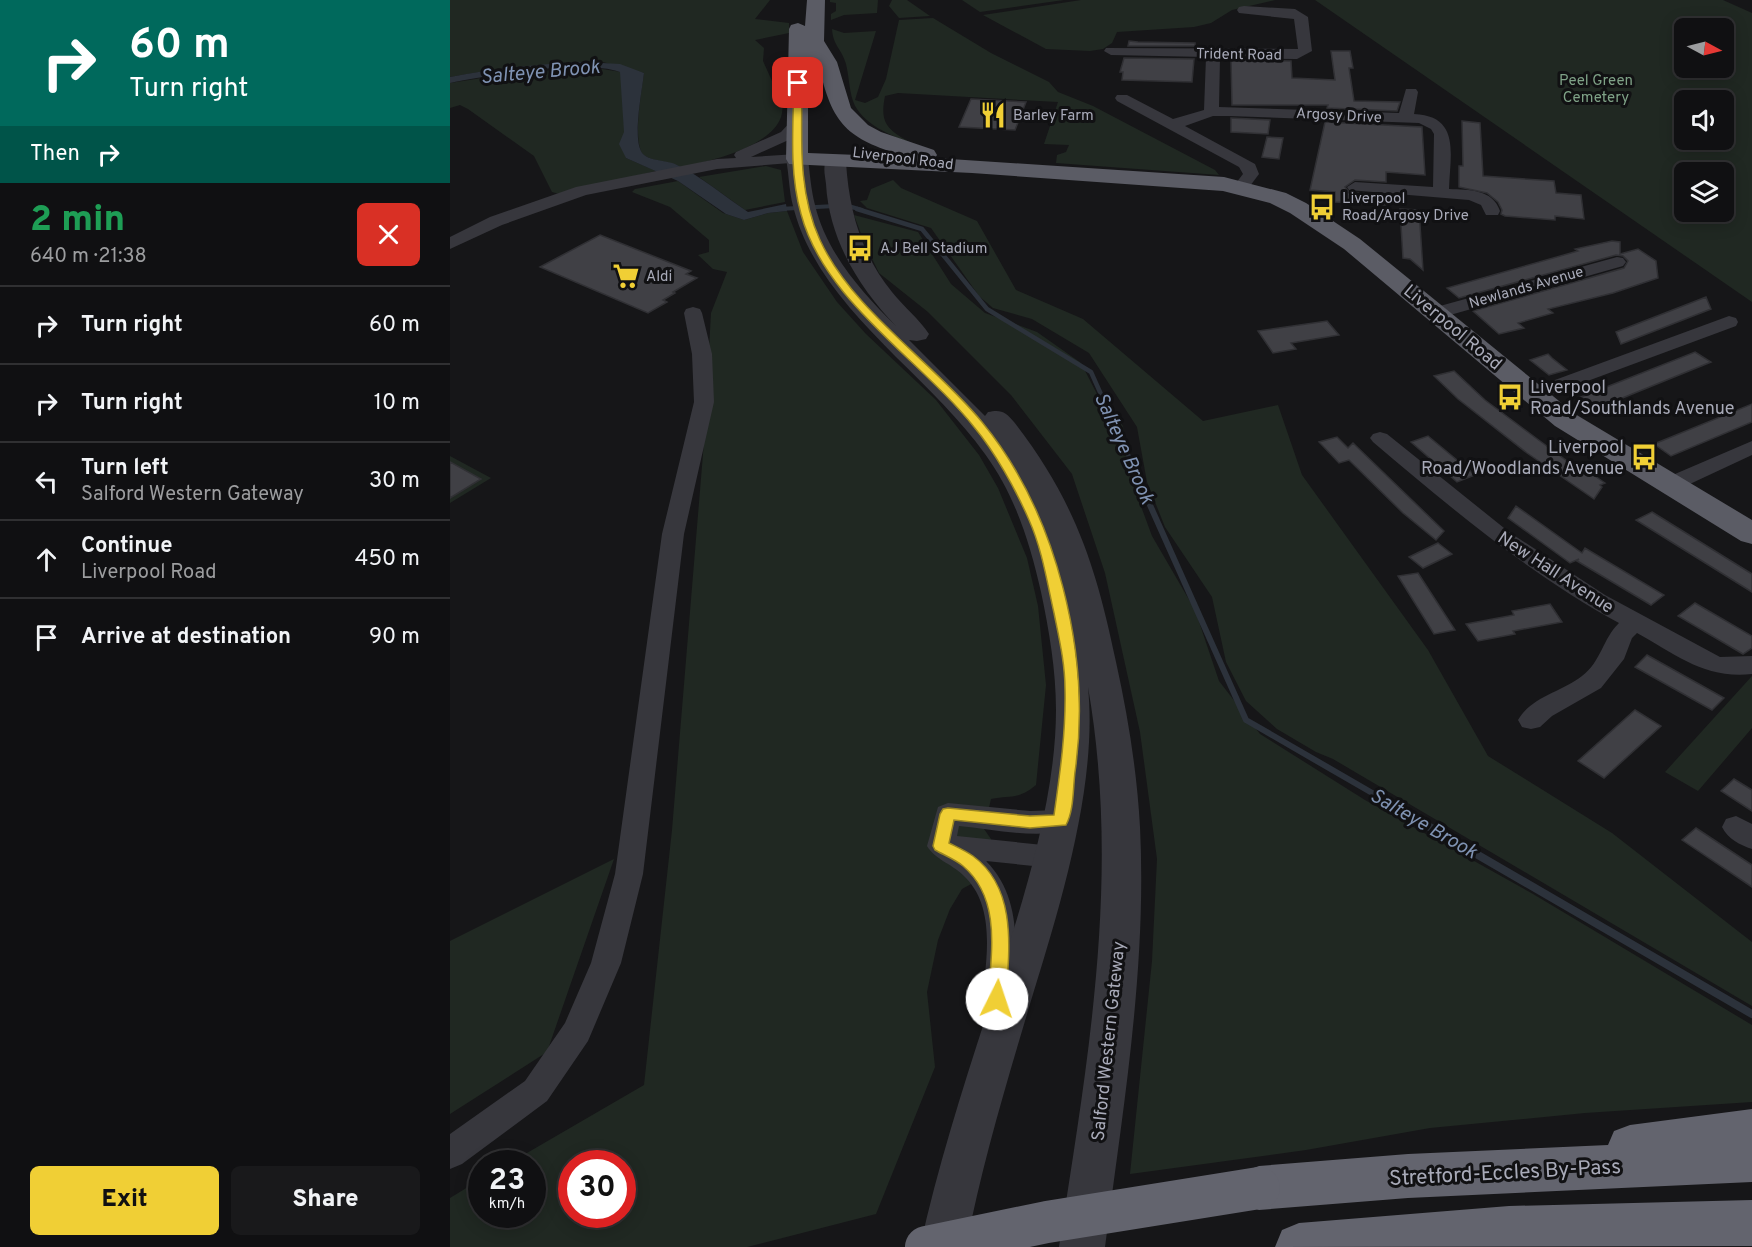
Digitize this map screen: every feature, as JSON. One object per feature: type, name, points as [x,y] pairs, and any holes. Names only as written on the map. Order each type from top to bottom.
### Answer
[{"type":"highway","points":[[800,0],[797,46],[799,121],[820,150]]},
{"type":"highway","name":"Liverpool Road","points":[[816,0],[814,42],[824,89],[820,150],[972,166],[1205,182],[1241,187],[1278,198],[1320,222],[1358,249],[1565,420],[1752,534]]},
{"type":"highway","points":[[814,42],[824,52],[841,109],[856,125],[892,145],[972,166]]},
{"type":"highway","points":[[1408,1176],[1752,1130]]},
{"type":"highway","name":"Stretford-Eccles By-Pass","points":[[926,1247],[1047,1222],[1259,1188],[1408,1176],[1752,1160]]},
{"type":"highway","points":[[1299,1247],[1509,1229],[1752,1223]]},
{"type":"highway","points":[[1509,1229],[1752,1237]]},
{"type":"street","name":"Trident Road","points":[[1111,51],[1151,56],[1297,55],[1305,51],[1301,17],[1295,14],[1244,10]]},
{"type":"street","points":[[1212,112],[1210,97],[1213,54]]},
{"type":"street","points":[[1406,118],[1411,92]]},
{"type":"street","points":[[1122,98],[1174,124],[1249,167],[1251,174],[1241,187]]},
{"type":"street","points":[[1119,116],[1142,107]]},
{"type":"street","name":"Argosy Drive","points":[[1174,124],[1212,112],[1314,113],[1422,119],[1437,126],[1442,134],[1441,191]]},
{"type":"street","points":[[717,164],[787,135],[799,121]]},
{"type":"street","points":[[738,157],[820,150]]},
{"type":"street","points":[[450,244],[496,221],[546,202],[590,189],[717,164],[820,150]]},
{"type":"street","name":"Salford Western Gateway","points":[[820,150],[820,207],[815,240],[828,263],[870,316],[941,384],[978,424],[998,453],[1036,521],[1052,573],[1071,660],[1071,747],[1057,839],[993,1065],[958,1176],[943,1247]]},
{"type":"street","name":"Salford Western Gateway","points":[[820,150],[820,207],[883,297],[995,414],[1027,456],[1054,504],[1075,556],[1090,614],[1115,742],[1122,842],[1122,897],[1116,1003],[1082,1247]]},
{"type":"street","points":[[1355,187],[1441,191],[1484,198],[1491,205],[1492,211]]},
{"type":"street","name":"Newlands Avenue","points":[[1436,313],[1617,262]]},
{"type":"street","points":[[450,1153],[536,1091],[577,1032],[606,963],[629,874],[673,534],[704,402],[702,354],[693,313]]},
{"type":"street","points":[[1532,395],[1729,322]]},
{"type":"street","name":"New Hall Avenue","points":[[1380,438],[1501,537],[1634,622],[1715,664],[1735,667],[1752,665]]},
{"type":"street","points":[[1669,485],[1752,447]]},
{"type":"street","points":[[1551,715],[1592,682],[1615,653],[1621,635],[1634,622]]},
{"type":"street","points":[[941,846],[948,814],[1030,822],[1057,839]]},
{"type":"street","points":[[941,846],[1057,839]]},
{"type":"street","points":[[941,846],[968,861],[984,878],[996,903],[1001,933],[993,1065]]},
{"type":"green space","points":[[450,0],[770,0],[755,19],[789,23],[789,33],[755,40],[764,48],[763,61],[772,81],[782,85],[781,117],[775,128],[765,137],[722,157],[681,167],[649,158],[641,151],[638,130],[644,73],[599,61],[503,68],[450,77]]},
{"type":"green space","points":[[830,0],[878,0],[877,13],[844,15],[831,20],[831,14],[836,11],[836,3]]},
{"type":"green space","points":[[892,0],[907,0],[930,16],[899,18],[889,6]]},
{"type":"green space","points":[[962,0],[1064,0],[980,12]]},
{"type":"green space","points":[[1081,0],[1275,0],[1232,10],[1211,23],[1194,27],[1117,32],[1112,43],[1103,49],[1090,51],[1046,49],[983,15]]},
{"type":"green space","name":"Peel Green Cemetery","points":[[1315,0],[1723,0],[1752,13],[1752,302]]},
{"type":"green space","points":[[933,18],[991,53],[1049,82],[1058,92],[1093,106],[1215,170],[1219,175],[1056,163],[1057,155],[1066,152],[1069,145],[1044,144],[1058,102],[898,93],[885,96],[883,114],[892,130],[913,144],[887,133],[870,123],[857,109],[853,101],[846,64],[834,40],[832,29],[844,33],[876,31],[855,100],[865,103],[878,97],[886,79],[899,20]]},
{"type":"green space","points":[[590,67],[621,72],[626,158],[656,171],[559,194],[552,192],[534,156],[468,109],[460,105],[450,108],[450,83],[507,74]]},
{"type":"green space","points":[[766,166],[781,170],[785,202],[745,210],[699,177]]},
{"type":"green space","points":[[893,180],[901,188],[977,221],[1016,290],[1083,319],[1203,421],[1278,405],[1302,475],[1428,650],[1488,756],[1612,833],[1752,942],[1752,1006],[1333,759],[1316,752],[1277,729],[1246,701],[1226,662],[1212,597],[1165,527],[1147,482],[1137,427],[1089,353],[1032,319],[993,308],[979,296],[931,228],[867,208],[860,201],[867,200],[871,189]]},
{"type":"green space","points":[[678,181],[723,213],[744,220],[768,213],[787,211],[803,252],[837,302],[866,334],[936,400],[979,455],[998,488],[1027,558],[1038,606],[1046,685],[1036,785],[1019,795],[991,799],[984,829],[991,839],[984,877],[962,889],[950,909],[938,940],[927,992],[935,1067],[876,1214],[747,1247],[450,1247],[450,1198],[468,1187],[468,1228],[546,1228],[546,1150],[532,1150],[644,1085],[672,830],[704,442],[711,313],[727,272],[713,269],[698,255],[709,252],[709,240],[670,207],[632,192],[635,189]]},
{"type":"green space","points":[[854,215],[918,232],[951,284],[985,313],[1037,332],[1081,363],[1098,396],[1123,426],[1132,482],[1152,536],[1195,610],[1219,681],[1260,734],[1365,800],[1533,894],[1752,1025],[1752,1102],[1585,1113],[1430,1128],[1306,1150],[1130,1174],[1152,961],[1157,859],[1140,732],[1105,573],[1072,474],[1011,395],[928,312],[879,273]]},
{"type":"green space","points":[[450,456],[491,478],[450,503]]},
{"type":"green space","points":[[1752,676],[1752,728],[1698,791],[1665,772]]},
{"type":"green space","points":[[614,859],[547,1052],[450,1114],[450,941]]},
{"type":"shaded area","points":[[585,62],[620,64],[644,73],[638,135],[641,151],[647,157],[685,169],[748,212],[786,204],[787,211],[768,213],[744,220],[726,214],[678,181],[626,158],[619,144],[624,132],[620,72],[604,68],[560,68],[450,83],[450,77],[484,71]]},
{"type":"building","points":[[1129,41],[1195,43],[1195,46],[1128,46]]},
{"type":"building","points":[[1331,51],[1350,51],[1353,68],[1349,68],[1354,101],[1400,102],[1397,111],[1327,108],[1328,105],[1232,105],[1231,60],[1291,61],[1292,78],[1335,80]]},
{"type":"building","points":[[1124,58],[1194,59],[1192,82],[1122,80],[1123,72],[1120,72]]},
{"type":"building","name":"Barley Farm","points":[[971,99],[1026,102],[1015,130],[959,127]]},
{"type":"building","points":[[1231,118],[1270,120],[1268,134],[1231,132]]},
{"type":"building","points":[[1462,121],[1480,123],[1483,176],[1554,181],[1556,193],[1581,195],[1584,219],[1555,216],[1555,220],[1505,216],[1501,214],[1502,210],[1498,202],[1487,193],[1459,187],[1459,166],[1463,166]]},
{"type":"building","points":[[1325,122],[1422,127],[1425,175],[1386,172],[1386,182],[1355,180],[1345,187],[1349,192],[1385,195],[1385,205],[1335,202],[1335,192],[1310,190]]},
{"type":"building","points":[[1267,137],[1283,138],[1279,159],[1262,157]]},
{"type":"building","points":[[1400,209],[1419,210],[1423,270],[1410,259],[1403,258]]},
{"type":"building","name":"Aldi","points":[[600,235],[691,271],[686,274],[697,278],[673,292],[675,293],[663,300],[667,302],[648,313],[540,267]]},
{"type":"building","points":[[1612,241],[1620,242],[1620,254],[1638,249],[1656,261],[1658,278],[1613,293],[1548,309],[1553,313],[1518,323],[1524,328],[1499,334],[1473,311],[1624,268],[1628,261],[1623,256],[1616,255],[1459,298],[1447,288],[1578,251],[1575,249]]},
{"type":"building","points":[[1706,297],[1711,309],[1621,344],[1616,332]]},
{"type":"building","points":[[1327,321],[1339,335],[1291,343],[1296,349],[1273,353],[1258,331]]},
{"type":"building","points":[[1695,352],[1711,362],[1615,401],[1621,405],[1604,412],[1581,397]]},
{"type":"building","points":[[1548,354],[1567,370],[1549,375],[1530,360]]},
{"type":"building","points":[[1454,371],[1485,400],[1540,441],[1582,472],[1586,470],[1605,483],[1600,485],[1602,487],[1594,499],[1527,453],[1458,399],[1434,376]]},
{"type":"building","points":[[1752,404],[1752,422],[1671,456],[1654,444]]},
{"type":"building","points":[[1428,436],[1475,475],[1457,482],[1411,442]]},
{"type":"building","points":[[1337,437],[1348,448],[1353,443],[1444,531],[1436,540],[1403,513],[1349,460],[1339,463],[1319,442]]},
{"type":"building","points":[[450,462],[481,479],[450,498]]},
{"type":"building","points":[[1516,506],[1582,553],[1585,548],[1664,595],[1651,605],[1577,561],[1579,559],[1570,563],[1508,518]]},
{"type":"building","points":[[1652,512],[1752,574],[1752,592],[1636,520]]},
{"type":"building","points":[[1438,543],[1452,554],[1423,568],[1409,557]]},
{"type":"building","points":[[1418,573],[1455,630],[1434,634],[1398,576]]},
{"type":"building","points":[[1695,603],[1752,636],[1752,648],[1743,654],[1678,616]]},
{"type":"building","points":[[1550,604],[1562,622],[1513,631],[1515,634],[1478,641],[1466,624],[1514,615],[1512,611]]},
{"type":"building","points":[[1647,655],[1724,698],[1712,710],[1635,667]]},
{"type":"building","points":[[1635,710],[1661,726],[1604,778],[1578,761]]},
{"type":"building","points":[[1734,779],[1752,790],[1752,811],[1721,791]]},
{"type":"building","points":[[1696,828],[1752,865],[1752,887],[1682,840]]},
{"type":"waterway","name":"Salteye Brook","points":[[845,205],[862,210]]},
{"type":"waterway","name":"Salteye Brook","points":[[779,209],[835,206]]},
{"type":"waterway","name":"Salteye Brook","points":[[857,209],[922,229],[987,309],[1091,372],[1138,477]]},
{"type":"waterway","name":"Salteye Brook","points":[[1137,476],[1246,720],[1412,816]]},
{"type":"waterway","name":"Salteye Brook","points":[[1409,815],[1752,1014]]},
{"type":"place","name":"Barley Farm","points":[[993,115]]},
{"type":"place","name":"Liverpool Road/Argosy Drive","points":[[1322,207]]},
{"type":"place","name":"AJ Bell Stadium","points":[[860,248]]},
{"type":"place","name":"Aldi","points":[[626,276]]},
{"type":"place","name":"Liverpool Road/Southlands Avenue","points":[[1510,397]]},
{"type":"place","name":"Liverpool Road/Woodlands Avenue","points":[[1644,457]]},
{"type":"route","points":[[798,83],[797,172],[801,199],[815,240],[828,263],[870,316],[941,384],[978,424],[998,453],[1036,521],[1052,573],[1071,660],[1071,747],[1060,821],[1030,822],[948,814],[941,846],[968,861],[984,878],[996,903],[1001,933],[997,999]]}]
